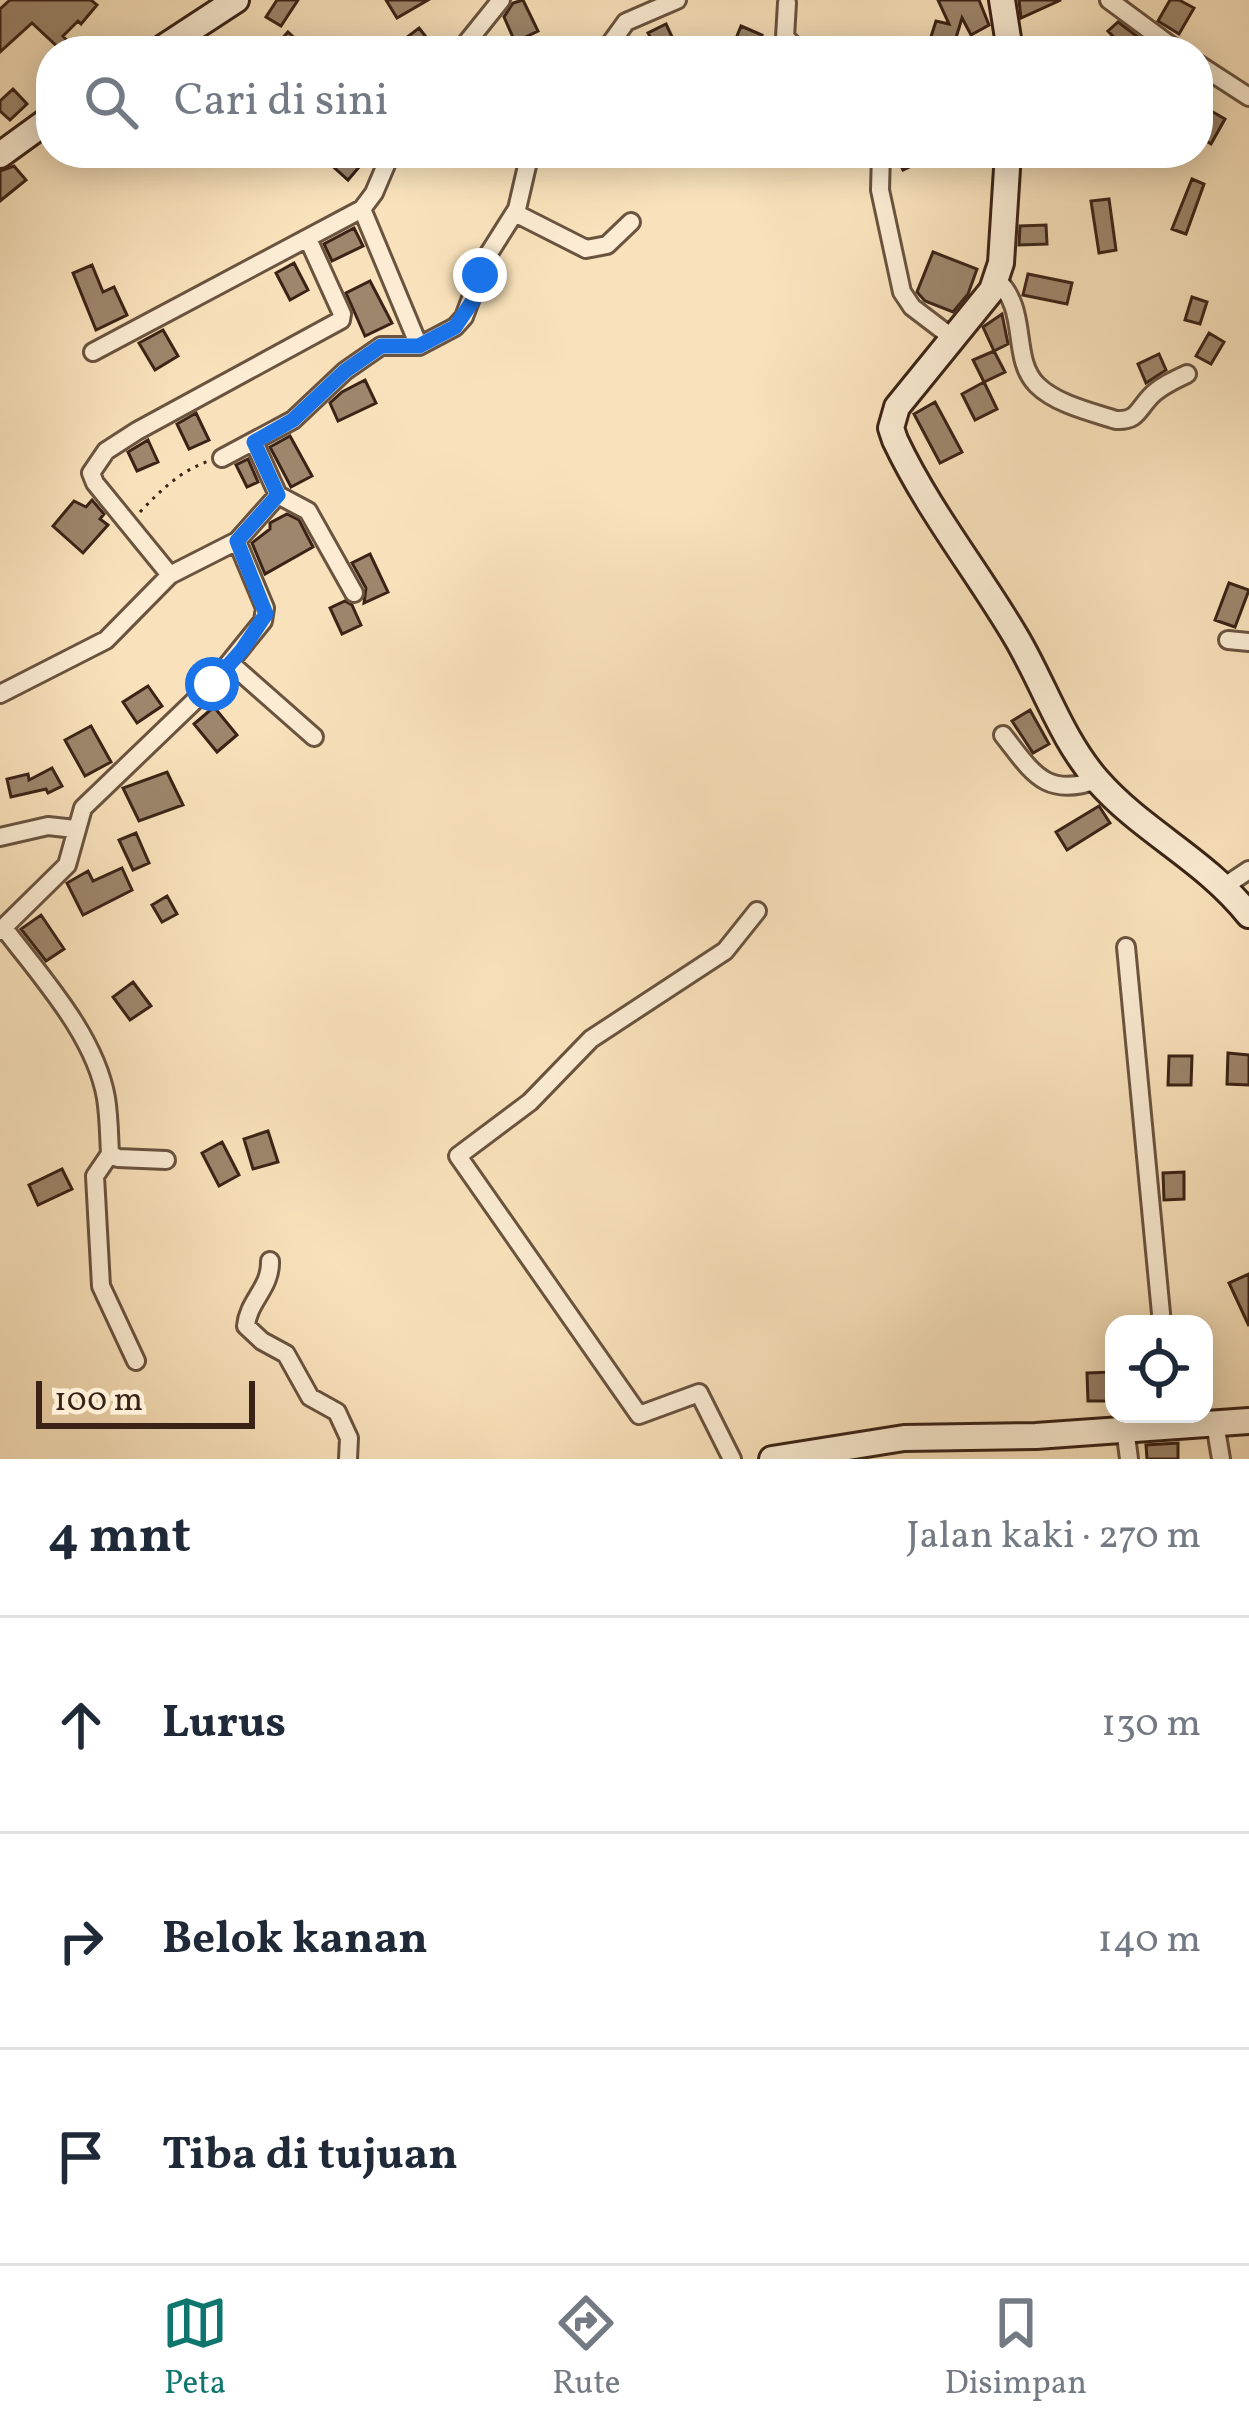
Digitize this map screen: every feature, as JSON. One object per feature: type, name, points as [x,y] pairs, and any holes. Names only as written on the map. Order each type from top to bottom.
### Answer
[{"type":"street","points":[[181,36],[236,0]]},
{"type":"street","points":[[472,36],[501,0]]},
{"type":"street","points":[[616,36],[626,22],[677,0]]},
{"type":"street","points":[[1002,0],[1008,36]]},
{"type":"street","points":[[1109,0],[1158,36]]},
{"type":"street","points":[[785,36],[787,3]]},
{"type":"street","points":[[1213,74],[1249,97]]},
{"type":"street","points":[[0,155],[36,129]]},
{"type":"street","points":[[93,352],[362,209],[385,168]]},
{"type":"street","points":[[222,458],[293,420],[381,346],[419,346],[455,327],[464,317],[486,258],[515,212],[526,168]]},
{"type":"street","points":[[881,168],[880,190],[902,292],[912,307],[954,339]]},
{"type":"street","points":[[1007,168],[996,279],[978,311],[898,407],[891,428],[925,496],[1017,638],[1077,752],[1097,780],[1226,886],[1249,915]]},
{"type":"street","points":[[362,209],[419,346]]},
{"type":"street","points":[[515,212],[586,248],[607,245],[631,222]]},
{"type":"street","points":[[170,575],[91,473],[106,452],[341,320],[308,239]]},
{"type":"street","points":[[996,279],[1017,310],[1032,379],[1050,394],[1128,421],[1164,386],[1187,374]]},
{"type":"street","points":[[254,442],[278,495],[308,511],[354,593]]},
{"type":"street","points":[[0,694],[106,640],[170,575],[237,541],[278,495]]},
{"type":"street","points":[[136,1361],[101,1286],[95,1177],[110,1154],[106,1096],[96,1066],[53,994],[2,929],[67,866],[83,808],[230,663],[266,614],[237,541]]},
{"type":"street","points":[[1228,640],[1249,642]]},
{"type":"street","points":[[230,663],[314,736]]},
{"type":"street","points":[[1003,735],[1030,769],[1055,787],[1078,787],[1097,780]]},
{"type":"street","points":[[0,837],[48,826],[75,829]]},
{"type":"street","points":[[1226,886],[1249,870]]},
{"type":"street","points":[[732,1459],[699,1393],[639,1415],[458,1156],[530,1102],[590,1040],[724,951],[757,910]]},
{"type":"street","points":[[1126,947],[1161,1315]]},
{"type":"street","points":[[110,1154],[118,1159],[166,1160]]},
{"type":"street","points":[[270,1261],[271,1277],[249,1309],[246,1326],[262,1341],[281,1349],[310,1397],[337,1412],[349,1438],[348,1459]]},
{"type":"street","points":[[1213,1423],[1249,1421]]},
{"type":"street","points":[[772,1459],[865,1442],[1003,1448],[1149,1423]]},
{"type":"street","points":[[1216,1423],[1221,1459]]},
{"type":"street","points":[[1125,1428],[1129,1459]]},
{"type":"path","points":[[128,526],[164,487],[188,470],[222,458]]},
{"type":"building","points":[[10,0],[91,0],[97,5],[63,36],[46,36],[32,23],[0,52],[0,9]]},
{"type":"building","points":[[277,0],[298,0],[281,26],[266,17]]},
{"type":"building","points":[[386,0],[428,0],[397,18]]},
{"type":"building","points":[[523,0],[538,31],[512,36],[504,17],[513,3]]},
{"type":"building","points":[[938,0],[979,0],[989,25],[971,35],[962,18],[957,36],[931,36],[936,21],[949,24]]},
{"type":"building","points":[[1019,0],[1061,0],[1021,18]]},
{"type":"building","points":[[1170,0],[1194,8],[1179,34],[1158,21]]},
{"type":"building","points":[[1118,22],[1136,36],[1113,36],[1108,31]]},
{"type":"building","points":[[666,24],[672,36],[650,36]]},
{"type":"building","points":[[741,26],[762,35],[762,36],[737,36]]},
{"type":"building","points":[[13,89],[27,104],[10,120],[0,111],[0,101]]},
{"type":"building","points":[[1213,112],[1225,119],[1213,140]]},
{"type":"building","points":[[14,166],[26,180],[0,201],[0,171]]},
{"type":"building","points":[[335,168],[358,168],[348,180]]},
{"type":"building","points":[[1192,179],[1204,184],[1186,234],[1172,229]]},
{"type":"building","points":[[1109,199],[1116,250],[1099,253],[1091,201]]},
{"type":"building","points":[[1046,225],[1047,244],[1019,245],[1020,226]]},
{"type":"building","points":[[354,228],[363,246],[332,261],[324,244]]},
{"type":"building","points":[[933,252],[977,269],[968,294],[953,312],[925,301],[917,292]]},
{"type":"building","points":[[294,263],[308,290],[290,300],[276,273]]},
{"type":"building","points":[[92,265],[103,292],[114,287],[127,315],[96,330],[73,273]]},
{"type":"building","points":[[1028,274],[1072,283],[1067,304],[1023,295]]},
{"type":"building","points":[[370,281],[392,323],[365,336],[346,293]]},
{"type":"building","points":[[1192,297],[1207,302],[1200,324],[1185,320]]},
{"type":"building","points":[[1002,314],[1008,344],[994,351],[983,327]]},
{"type":"building","points":[[163,330],[178,356],[155,370],[139,343]]},
{"type":"building","points":[[1209,333],[1224,342],[1211,364],[1196,356]]},
{"type":"building","points":[[994,351],[1005,372],[984,382],[973,360]]},
{"type":"building","points":[[1159,354],[1166,370],[1146,383],[1138,364]]},
{"type":"building","points":[[365,380],[376,403],[338,421],[330,403]]},
{"type":"building","points":[[984,382],[997,409],[975,420],[962,394]]},
{"type":"building","points":[[935,402],[962,452],[940,463],[914,414]]},
{"type":"building","points":[[196,413],[209,440],[189,449],[177,424]]},
{"type":"building","points":[[290,436],[312,476],[291,487],[270,447]]},
{"type":"building","points":[[148,440],[158,462],[137,471],[128,452]]},
{"type":"building","points":[[248,459],[258,482],[247,487],[236,465]]},
{"type":"building","points":[[92,500],[108,525],[83,553],[53,526],[74,501],[86,507]]},
{"type":"building","points":[[287,514],[299,520],[313,547],[265,574],[252,543],[270,529],[270,523]]},
{"type":"building","points":[[370,554],[388,592],[364,603],[366,588],[352,563]]},
{"type":"building","points":[[1229,583],[1249,590],[1235,627],[1215,620]]},
{"type":"building","points":[[345,601],[352,605],[361,625],[342,634],[330,608]]},
{"type":"building","points":[[148,686],[162,706],[137,723],[123,702]]},
{"type":"building","points":[[214,707],[237,735],[217,752],[194,724]]},
{"type":"building","points":[[1030,710],[1049,744],[1033,753],[1012,721]]},
{"type":"building","points":[[91,726],[111,762],[85,776],[65,740]]},
{"type":"building","points":[[52,768],[62,786],[48,793],[46,789],[11,797],[7,779],[28,774],[29,780]]},
{"type":"building","points":[[167,772],[183,805],[139,821],[123,788]]},
{"type":"building","points":[[1099,806],[1110,823],[1067,850],[1056,832]]},
{"type":"building","points":[[136,833],[149,863],[133,870],[119,840]]},
{"type":"building","points":[[122,868],[132,890],[83,915],[67,883],[88,871],[93,881]]},
{"type":"building","points":[[167,896],[177,914],[162,922],[152,905]]},
{"type":"building","points":[[41,915],[64,949],[46,961],[21,929]]},
{"type":"building","points":[[133,982],[151,1006],[130,1020],[113,997]]},
{"type":"building","points":[[1228,1053],[1249,1055],[1249,1085],[1227,1084]]},
{"type":"building","points":[[1169,1056],[1192,1056],[1191,1085],[1168,1085]]},
{"type":"building","points":[[268,1131],[278,1162],[253,1169],[244,1139]]},
{"type":"building","points":[[222,1142],[239,1175],[219,1186],[202,1153]]},
{"type":"building","points":[[62,1169],[72,1189],[38,1205],[29,1185]]},
{"type":"building","points":[[1184,1172],[1184,1199],[1164,1200],[1163,1173]]},
{"type":"building","points":[[1249,1274],[1249,1326],[1229,1283]]},
{"type":"building","points":[[1105,1372],[1105,1401],[1088,1401],[1087,1373]]},
{"type":"building","points":[[1178,1443],[1178,1459],[1147,1459],[1146,1445]]},
{"type":"route","points":[[212,684],[266,614],[237,541],[278,495],[254,442],[293,420],[345,371],[381,346],[419,346],[455,327],[474,299],[480,275]]}]
